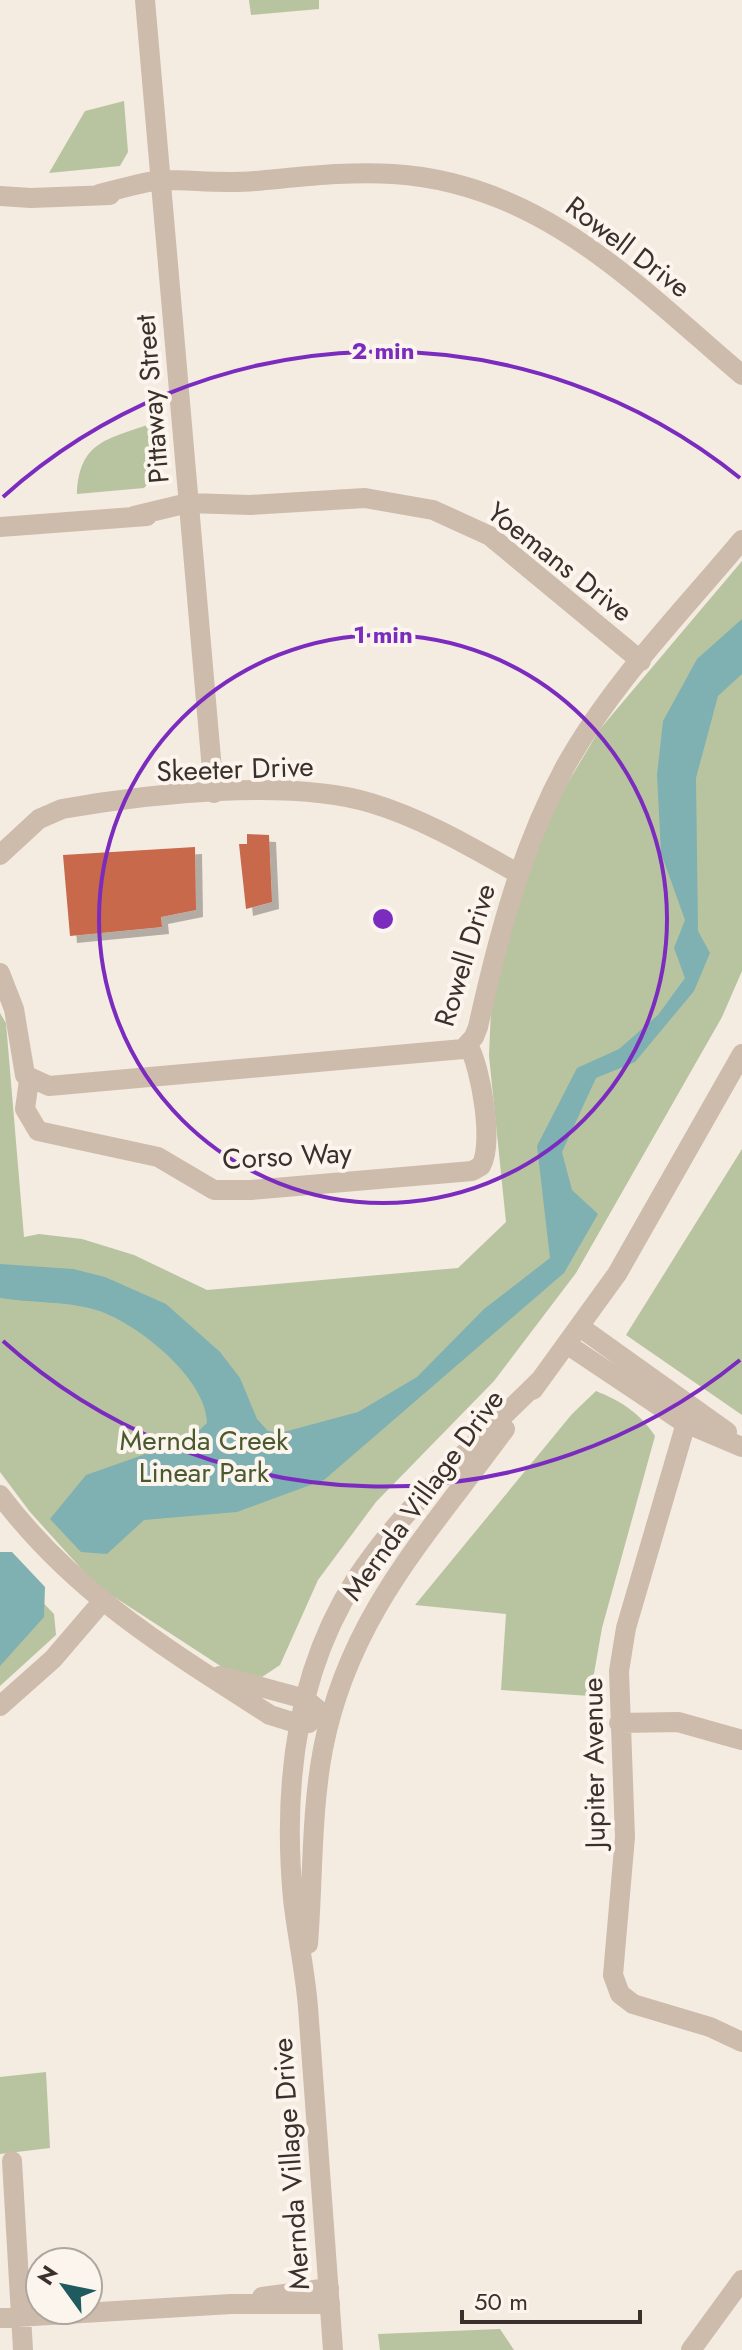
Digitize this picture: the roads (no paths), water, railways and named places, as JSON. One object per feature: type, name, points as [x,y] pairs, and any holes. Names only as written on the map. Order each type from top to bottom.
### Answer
[{"type":"street","name":"Pittaway Street","points":[[145,0],[214,793]]},
{"type":"street","name":"Rowell Drive","points":[[0,196],[31,198],[99,194],[361,172],[397,174],[468,188],[525,207],[570,233],[609,261],[742,375]]},
{"type":"street","name":"Yoemans Drive","points":[[0,527],[250,505],[365,498],[400,502],[464,522],[514,554],[641,661]]},
{"type":"street","name":"Rowell Drive","points":[[29,1080],[49,1086],[76,1085],[463,1049],[478,1027],[497,941],[527,847],[567,764],[641,661],[742,540]]},
{"type":"street","name":"Skeeter Drive","points":[[0,855],[39,819],[62,809],[214,793],[285,790],[368,802],[434,827],[519,874]]},
{"type":"street","points":[[0,973],[14,1009],[21,1064],[29,1080]]},
{"type":"street","name":"Corso Way","points":[[29,1080],[25,1109],[38,1131],[158,1157],[214,1190],[251,1190],[472,1171],[481,1166],[486,1139],[479,1071],[468,1045]]},
{"type":"street","name":"Mernda Village Drive","points":[[305,1975],[319,1781],[330,1720],[345,1669],[364,1626],[390,1582],[568,1345],[639,1238],[742,1054]]},
{"type":"street","points":[[580,1327],[687,1414]]},
{"type":"street","points":[[568,1345],[742,1445]]},
{"type":"street","name":"Mernda Village Drive","points":[[333,2350],[305,1975],[290,1854],[289,1795],[299,1724],[334,1620],[373,1556],[418,1501],[540,1380]]},
{"type":"street","name":"Jupiter Avenue","points":[[687,1414],[626,1628],[618,1683],[625,1837],[613,1960],[615,1985],[633,2004],[710,2027],[742,2042]]},
{"type":"street","points":[[0,1495],[71,1577],[101,1603],[270,1715],[299,1724],[330,1720]]},
{"type":"street","points":[[0,1706],[53,1659],[101,1603]]},
{"type":"street","points":[[201,1671],[305,1699],[330,1720]]},
{"type":"street","points":[[619,1723],[678,1722],[742,1740]]},
{"type":"street","points":[[12,2161],[10,2318],[23,2350]]},
{"type":"street","points":[[691,2350],[742,2280]]},
{"type":"street","points":[[10,2318],[231,2304],[290,2291],[329,2296]]},
{"type":"water","points":[[742,619],[742,674],[718,696],[696,778],[698,931],[710,953],[694,991],[635,1062],[596,1078],[562,1152],[572,1190],[598,1214],[564,1273],[324,1480],[237,1512],[144,1520],[107,1554],[81,1552],[50,1519],[86,1475],[191,1438],[207,1423],[204,1406],[182,1370],[165,1353],[110,1315],[70,1305],[0,1298],[0,1264],[73,1269],[105,1277],[166,1304],[220,1352],[240,1378],[257,1419],[268,1431],[280,1433],[358,1412],[417,1377],[484,1309],[550,1258],[537,1146],[577,1068],[619,1049],[658,1015],[685,978],[674,948],[685,920],[661,853],[657,775],[663,721],[697,659]]},
{"type":"water","points":[[0,1552],[12,1552],[45,1587],[44,1617],[0,1666]]},
{"type":"park label","name":"Mernda Creek Linear Park","points":[[204,1456]]}]
